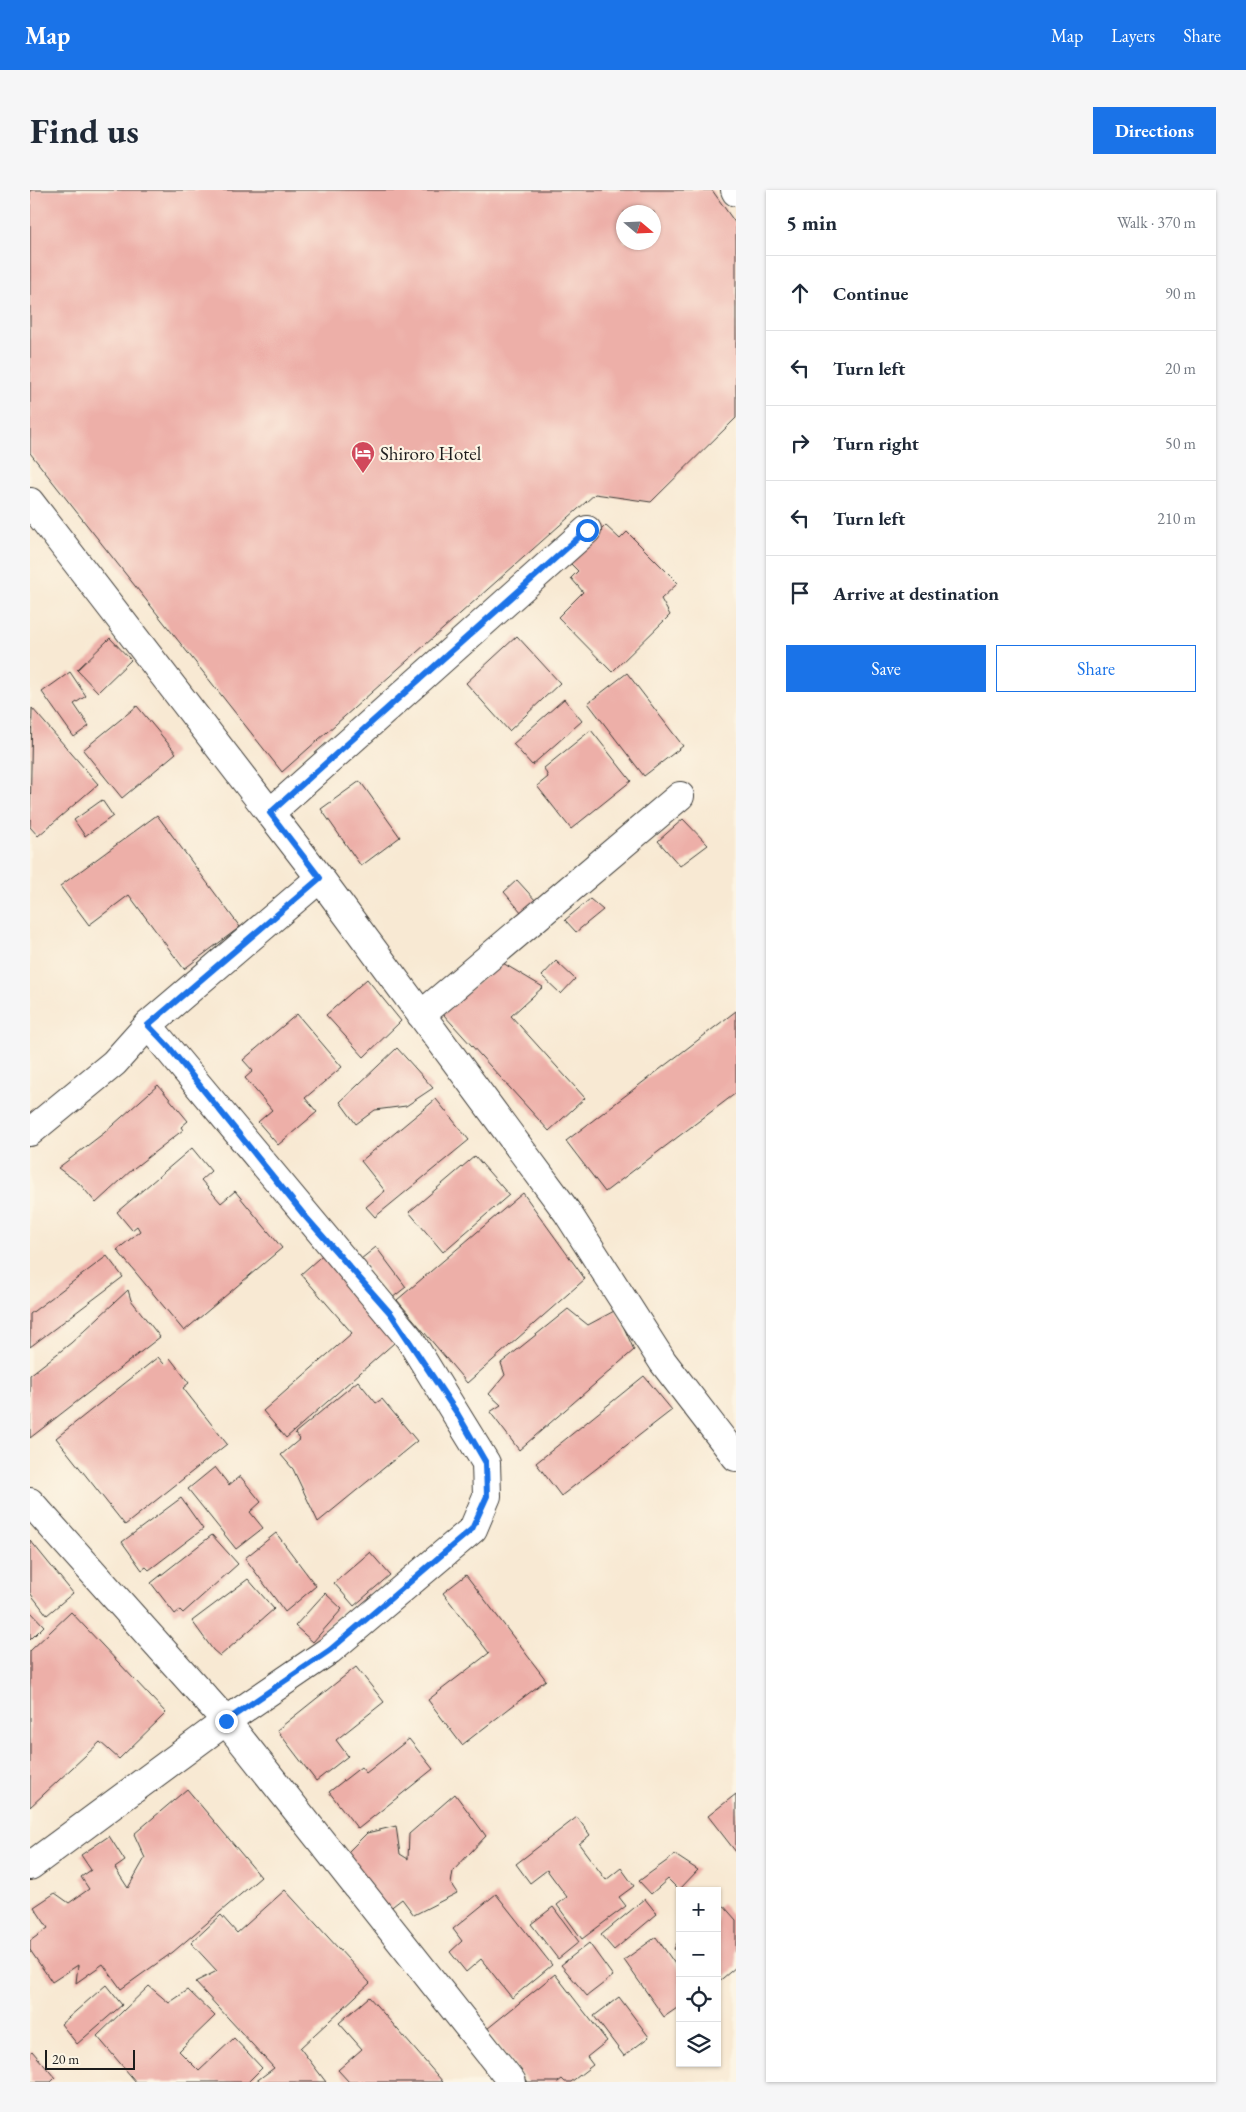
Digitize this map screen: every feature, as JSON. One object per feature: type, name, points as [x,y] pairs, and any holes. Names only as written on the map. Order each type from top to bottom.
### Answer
[{"type":"street","points":[[30,502],[320,878],[567,1212],[663,1362],[736,1457]]},
{"type":"street","points":[[270,813],[587,530]]},
{"type":"street","points":[[421,1015],[680,796]]},
{"type":"street","points":[[30,1132],[114,1064],[148,1025],[320,878]]},
{"type":"street","points":[[30,1866],[226,1721],[330,1650],[472,1529],[487,1496],[486,1463],[457,1413],[391,1314],[304,1215],[168,1046],[148,1025]]},
{"type":"street","points":[[30,1502],[226,1721],[512,2082]]},
{"type":"building","name":"Shiroro Hotel","points":[[30,190],[712,190],[736,224],[736,418],[651,502],[595,494],[282,772],[30,453]]},
{"type":"building","points":[[605,525],[620,539],[627,532],[678,583],[661,599],[670,615],[612,672],[558,617],[583,592],[571,578],[578,571],[569,562]]},
{"type":"building","points":[[517,636],[560,683],[509,731],[466,683]]},
{"type":"building","points":[[110,638],[131,660],[98,692],[77,670]]},
{"type":"building","points":[[70,672],[86,696],[74,704],[89,726],[74,737],[42,692]]},
{"type":"building","points":[[627,673],[683,746],[644,776],[588,703]]},
{"type":"building","points":[[564,699],[582,721],[532,765],[513,744]]},
{"type":"building","points":[[137,706],[176,753],[122,798],[83,750]]},
{"type":"building","points":[[32,708],[98,784],[38,836],[30,827]]},
{"type":"building","points":[[591,730],[631,781],[571,829],[537,786],[548,777],[544,768]]},
{"type":"building","points":[[360,781],[400,837],[361,866],[321,809]]},
{"type":"building","points":[[102,800],[113,816],[85,836],[74,820]]},
{"type":"building","points":[[157,815],[240,927],[184,969],[129,895],[89,925],[60,886]]},
{"type":"building","points":[[683,819],[708,845],[680,866],[658,841]]},
{"type":"building","points":[[517,880],[536,901],[522,913],[504,892]]},
{"type":"building","points":[[590,899],[603,910],[576,932],[565,920]]},
{"type":"building","points":[[556,961],[575,979],[561,994],[542,976]]},
{"type":"building","points":[[501,962],[543,987],[511,1016],[585,1098],[549,1131],[443,1014]]},
{"type":"building","points":[[367,979],[401,1021],[364,1057],[326,1015]]},
{"type":"building","points":[[736,1011],[736,1093],[605,1192],[566,1141]]},
{"type":"building","points":[[297,1014],[342,1067],[305,1098],[317,1112],[278,1145],[258,1122],[272,1110],[245,1078],[253,1071],[243,1060]]},
{"type":"building","points":[[397,1048],[433,1088],[406,1106],[375,1110],[356,1124],[340,1102]]},
{"type":"building","points":[[158,1085],[188,1121],[181,1127],[183,1130],[134,1168],[96,1203],[80,1184],[58,1168],[104,1133]]},
{"type":"building","points":[[436,1099],[469,1140],[375,1217],[366,1207],[385,1191],[361,1161]]},
{"type":"building","points":[[192,1148],[211,1171],[201,1180],[221,1203],[235,1191],[282,1248],[184,1331],[117,1250],[140,1231],[137,1226],[132,1230],[117,1212]]},
{"type":"building","points":[[475,1156],[509,1195],[443,1252],[409,1212]]},
{"type":"building","points":[[523,1193],[585,1279],[467,1383],[397,1300]]},
{"type":"building","points":[[376,1247],[406,1287],[392,1298],[361,1259]]},
{"type":"building","points":[[327,1251],[402,1336],[286,1438],[263,1411],[352,1333],[301,1274]]},
{"type":"building","points":[[107,1256],[123,1277],[30,1347],[30,1314]]},
{"type":"building","points":[[128,1290],[131,1300],[160,1337],[30,1438],[30,1375],[71,1343]]},
{"type":"building","points":[[568,1309],[588,1325],[616,1310],[634,1350],[519,1450],[490,1412],[501,1405],[489,1394],[505,1375],[501,1363]]},
{"type":"building","points":[[158,1357],[164,1364],[170,1358],[189,1383],[183,1388],[227,1444],[125,1525],[56,1438]]},
{"type":"building","points":[[644,1376],[672,1410],[561,1496],[536,1463]]},
{"type":"building","points":[[358,1381],[376,1403],[382,1399],[417,1441],[318,1522],[293,1469],[281,1455],[300,1439],[295,1433]]},
{"type":"building","points":[[215,1467],[229,1485],[240,1476],[261,1502],[250,1512],[263,1528],[236,1549],[188,1489]]},
{"type":"building","points":[[181,1498],[203,1529],[149,1570],[146,1567],[142,1570],[122,1542]]},
{"type":"building","points":[[276,1533],[316,1586],[285,1612],[245,1558]]},
{"type":"building","points":[[212,1535],[238,1564],[183,1613],[180,1610],[175,1614],[151,1583]]},
{"type":"building","points":[[30,1540],[73,1593],[47,1615],[30,1593]]},
{"type":"building","points":[[370,1552],[390,1575],[354,1606],[334,1583]]},
{"type":"building","points":[[466,1575],[546,1680],[462,1745],[428,1700],[489,1653],[443,1593]]},
{"type":"building","points":[[248,1579],[274,1609],[220,1656],[213,1650],[192,1621]]},
{"type":"building","points":[[325,1593],[342,1609],[313,1642],[295,1626]]},
{"type":"building","points":[[30,1611],[44,1626],[30,1640]]},
{"type":"building","points":[[71,1612],[166,1713],[119,1759],[100,1742],[30,1807],[30,1651]]},
{"type":"building","points":[[356,1667],[384,1702],[336,1740],[348,1756],[316,1781],[277,1730]]},
{"type":"building","points":[[409,1739],[433,1769],[358,1829],[329,1792],[361,1767],[366,1773]]},
{"type":"building","points":[[187,1789],[261,1877],[173,1952],[121,1989],[103,1964],[76,1983],[78,1965],[52,1982],[30,1950],[30,1941],[48,1928],[34,1907],[55,1893],[69,1903],[89,1889],[81,1877],[91,1870],[81,1855],[109,1836],[125,1861],[115,1868],[128,1888],[145,1858],[134,1834]]},
{"type":"building","points":[[455,1794],[486,1836],[453,1871],[451,1884],[457,1893],[414,1915],[402,1899],[384,1913],[342,1858],[367,1833],[396,1826],[400,1854],[408,1859],[409,1834]]},
{"type":"building","points":[[736,1794],[736,1852],[708,1816]]},
{"type":"building","points":[[577,1817],[590,1835],[579,1844],[606,1880],[621,1868],[634,1886],[619,1897],[626,1906],[582,1939],[557,1905],[567,1897],[547,1870],[530,1883],[516,1864]]},
{"type":"building","points":[[675,1855],[698,1870],[682,1887],[676,1887],[668,1879],[651,1894],[639,1881]]},
{"type":"building","points":[[285,1890],[370,1983],[300,2048],[326,2082],[255,2082],[274,2068],[195,1982],[217,1971],[191,1943],[221,1915],[237,1933]]},
{"type":"building","points":[[496,1894],[552,1965],[512,1998],[481,1959],[466,1972],[450,1952],[462,1941],[453,1929]]},
{"type":"building","points":[[645,1899],[657,1914],[614,1950],[601,1935]]},
{"type":"building","points":[[721,1905],[736,1920],[736,1967],[721,1980],[721,1932]]},
{"type":"building","points":[[553,1907],[579,1942],[558,1959],[531,1924]]},
{"type":"building","points":[[656,1937],[676,1965],[676,2009],[664,2017],[624,1960]]},
{"type":"building","points":[[589,1943],[613,1976],[587,1996],[561,1965]]},
{"type":"building","points":[[555,1974],[607,2041],[587,2057],[593,2065],[571,2082],[565,2082],[562,2079],[558,2082],[528,2082],[487,2029]]},
{"type":"building","points":[[106,1985],[122,2005],[77,2044],[61,2024]]},
{"type":"building","points":[[149,1986],[169,2003],[188,1990],[215,2016],[179,2051],[199,2071],[234,2038],[262,2068],[248,2082],[136,2082],[97,2036]]},
{"type":"building","points":[[369,1997],[443,2082],[349,2082],[338,2070],[362,2049],[339,2023]]},
{"type":"building","points":[[619,1997],[649,2037],[624,2056],[594,2016]]},
{"type":"building","points":[[32,2051],[55,2078],[51,2082],[30,2082],[30,2053]]},
{"type":"place","name":"Shiroro Hotel","points":[[363,474]]},
{"type":"route","points":[[226,1721],[330,1650],[472,1529],[487,1496],[486,1463],[457,1413],[409,1338],[391,1314],[304,1215],[168,1046],[148,1025],[320,878],[270,813],[587,530]]}]
